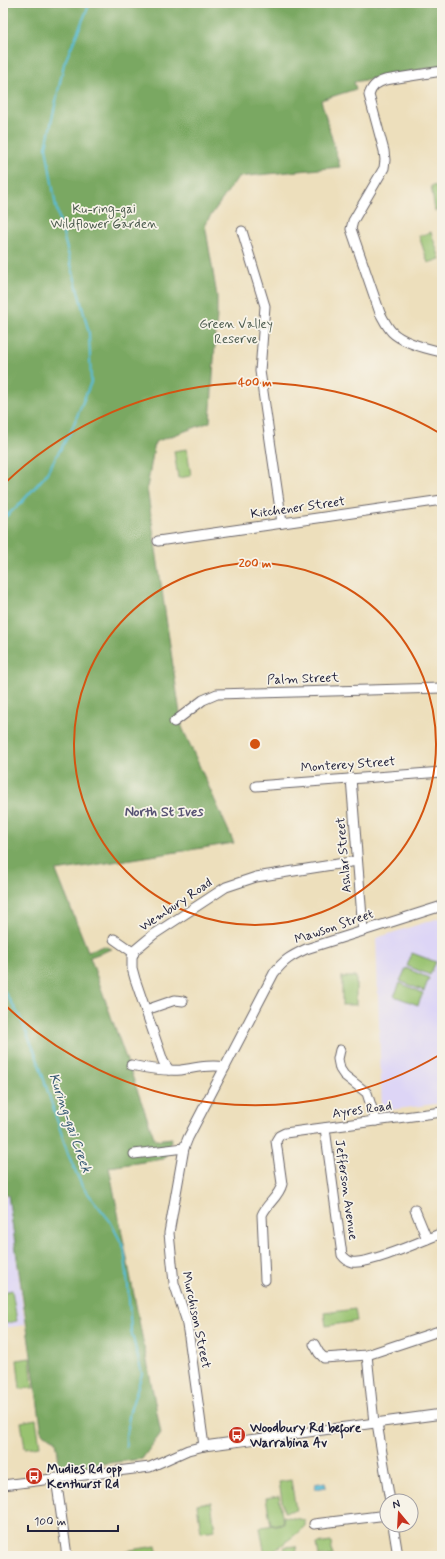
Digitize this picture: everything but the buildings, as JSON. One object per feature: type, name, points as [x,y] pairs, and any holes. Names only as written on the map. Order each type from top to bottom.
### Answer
[{"type":"street","points":[[442,71],[385,80],[376,83],[371,88],[369,95],[384,151],[384,168],[353,221],[351,229],[380,314],[387,325],[393,333],[404,340],[425,348],[442,352]]},
{"type":"street","points":[[242,231],[265,306],[260,371],[282,523]]},
{"type":"street","name":"Kitchener Street","points":[[158,541],[442,500]]},
{"type":"street","name":"Palm Street","points":[[174,722],[203,700],[217,694],[442,688]]},
{"type":"street","name":"Monterey Street","points":[[256,786],[442,772]]},
{"type":"street","name":"Ashlar Street","points":[[351,778],[363,930]]},
{"type":"street","name":"Wembury Road","points":[[134,953],[141,944],[226,887],[256,877],[357,861]]},
{"type":"street","name":"Mawson Street","points":[[224,1067],[274,973],[283,962],[306,949],[442,906]]},
{"type":"street","points":[[114,939],[134,953],[132,968],[163,1061],[169,1070]]},
{"type":"street","points":[[146,1010],[175,1000],[183,1001]]},
{"type":"street","points":[[340,1050],[338,1059],[340,1070],[344,1075],[367,1092],[376,1121]]},
{"type":"street","points":[[131,1066],[156,1071],[180,1070],[217,1065],[224,1067]]},
{"type":"street","name":"Murchison Street","points":[[204,1446],[186,1319],[174,1283],[169,1233],[184,1148],[224,1067]]},
{"type":"street","name":"Ayres Road","points":[[265,1280],[262,1215],[280,1191],[282,1184],[276,1141],[279,1136],[285,1133],[442,1112]]},
{"type":"street","name":"Jefferson Avenue","points":[[325,1128],[342,1255],[346,1260],[351,1262],[374,1259],[427,1239]]},
{"type":"street","points":[[134,1154],[184,1148]]},
{"type":"street","points":[[415,1210],[427,1239],[442,1233]]},
{"type":"street","points":[[314,1344],[318,1353],[324,1358],[367,1355],[442,1330]]},
{"type":"street","points":[[367,1355],[376,1423],[389,1493]]},
{"type":"street","points":[[3,1486],[150,1467],[188,1450],[204,1446],[442,1414]]},
{"type":"street","points":[[56,1478],[67,1556]]},
{"type":"street","points":[[314,1524],[379,1516]]},
{"type":"street","points":[[394,1533],[398,1556]]},
{"type":"shaded area","points":[[442,917],[442,1103],[382,1111],[376,938]]},
{"type":"shaded area","points":[[8,1195],[25,1325],[3,1328],[3,1196]]},
{"type":"green space","name":"Ku-ring-gai Wildflower Garden","points":[[3,3],[442,3],[442,66],[354,82],[356,89],[321,100],[340,167],[238,177],[205,224],[217,296],[210,422],[155,442],[147,488],[182,727],[234,843],[56,871],[88,951],[104,946],[112,949],[90,957],[155,1140],[172,1138],[164,1159],[109,1167],[161,1433],[142,1459],[60,1469],[56,1440],[42,1433],[8,1195],[3,1193]]},
{"type":"green space","points":[[442,185],[442,210],[435,211],[431,186]]},
{"type":"green space","points":[[431,232],[440,259],[428,263],[419,236]]},
{"type":"green space","points":[[187,449],[191,476],[178,478],[174,451]]},
{"type":"green space","points":[[412,953],[436,962],[430,975],[407,966]]},
{"type":"green space","points":[[406,968],[429,978],[424,991],[400,981]]},
{"type":"green space","points":[[342,977],[356,977],[356,1005],[342,1005]]},
{"type":"green space","points":[[400,983],[423,993],[418,1005],[394,996]]},
{"type":"green space","points":[[12,1290],[17,1321],[3,1324],[3,1292]]},
{"type":"green space","points":[[355,1309],[357,1321],[326,1326],[324,1313]]},
{"type":"green space","points":[[30,1358],[33,1388],[20,1389],[17,1360]]},
{"type":"green space","points":[[36,1419],[40,1446],[25,1448],[21,1422]]},
{"type":"green space","points":[[291,1480],[296,1510],[284,1512],[279,1482]]},
{"type":"green space","points":[[279,1496],[283,1523],[271,1525],[266,1498]]},
{"type":"green space","points":[[211,1502],[215,1530],[201,1532],[197,1504]]},
{"type":"green space","points":[[283,1516],[305,1520],[305,1527],[268,1556],[265,1556],[260,1527],[284,1524]]},
{"type":"green space","points":[[331,1542],[333,1556],[319,1556],[317,1544]]},
{"type":"green space","points":[[156,1546],[158,1556],[126,1556],[125,1551]]},
{"type":"green space","points":[[296,1546],[297,1556],[284,1556],[284,1547]]},
{"type":"water","points":[[325,1482],[326,1487],[316,1489],[315,1484]]},
{"type":"waterway","name":"Kuring-gai Creek","points":[[3,519],[20,504],[45,476],[71,431],[91,382],[89,333],[56,207],[46,147],[64,64],[90,3]]},
{"type":"waterway","name":"Kuring-gai Creek","points":[[3,989],[19,1015],[36,1055],[68,1154],[82,1186],[110,1221],[124,1248],[131,1330],[142,1374],[130,1411],[126,1435],[126,1447]]},
{"type":"place","name":"Woodbury Rd before Warrabina Av","points":[[237,1435]]},
{"type":"place","name":"Mudies Rd opp Kenthurst Rd","points":[[34,1476]]},
{"type":"district","name":"North St Ives","points":[[164,812]]},
{"type":"park label","name":"Green Valley Reserve","points":[[236,332]]}]
